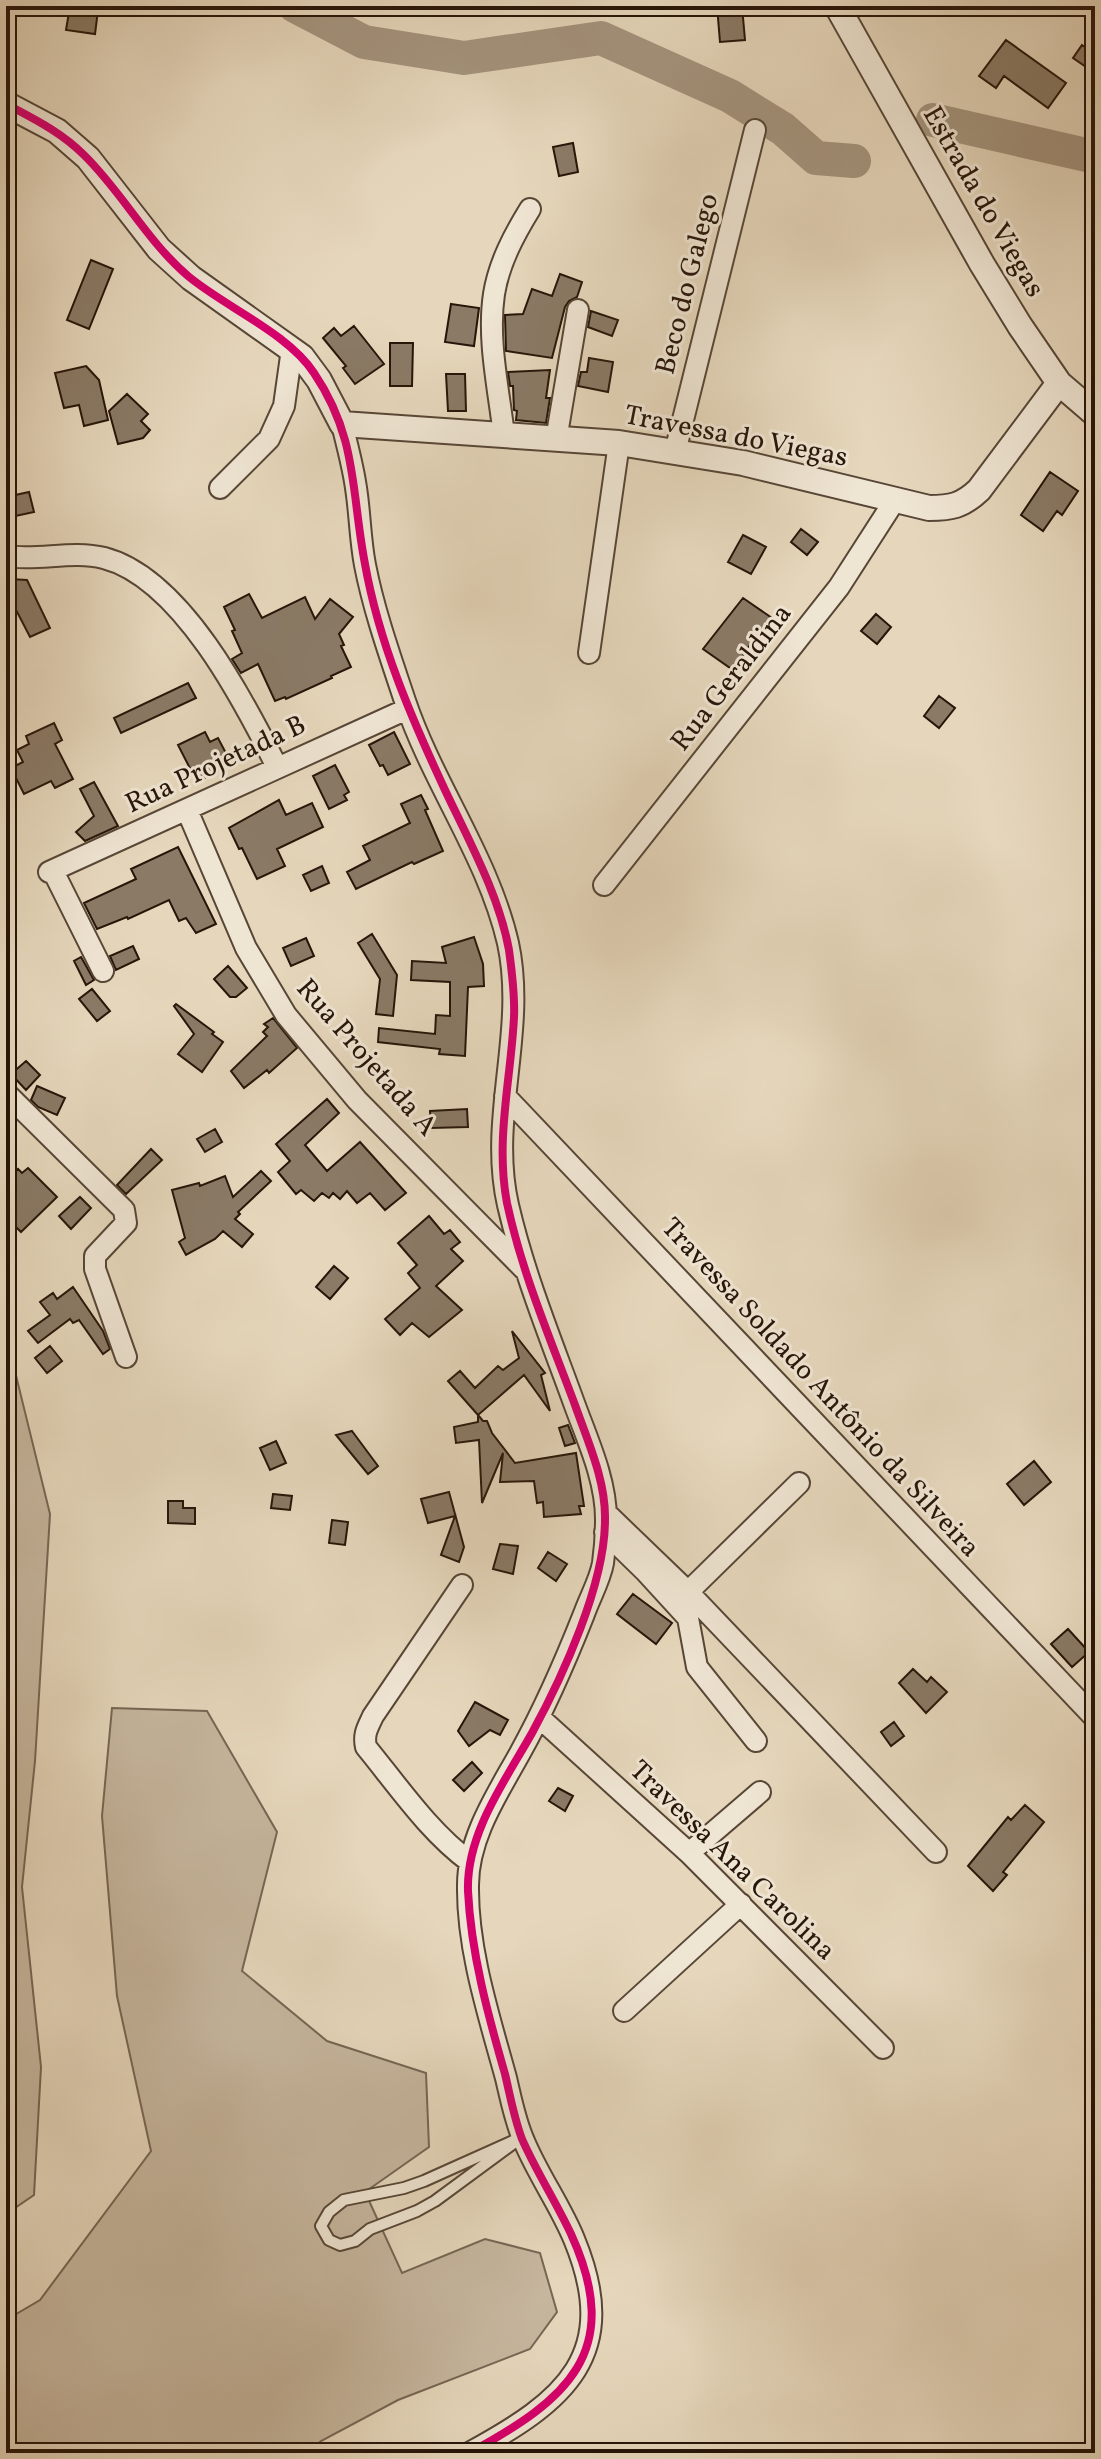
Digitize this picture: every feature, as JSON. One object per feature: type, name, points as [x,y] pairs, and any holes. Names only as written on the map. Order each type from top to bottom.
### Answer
[{"type":"street","name":"Estrada do Viegas","points":[[837,6],[982,264],[1059,383],[1095,414]]},
{"type":"street","points":[[6,104],[57,131],[88,158],[159,249],[191,278],[292,349],[312,369],[342,424],[356,485],[364,560],[378,620],[407,709],[490,888],[508,945],[515,1010],[505,1096],[502,1158],[506,1197],[524,1269],[596,1463],[605,1522],[602,1567],[540,1718],[487,1813],[470,1862],[468,1886],[473,1943],[522,2137],[574,2239],[591,2294],[589,2341],[576,2371],[548,2403],[517,2427],[469,2453]]},
{"type":"street","name":"Beco do Galego","points":[[675,452],[755,130]]},
{"type":"street","points":[[504,436],[492,330],[494,292],[510,243],[530,209]]},
{"type":"street","points":[[556,440],[578,310]]},
{"type":"street","points":[[220,488],[269,439],[284,406],[292,349]]},
{"type":"street","name":"Travessa do Viegas","points":[[342,424],[619,443],[743,463],[929,508],[950,508],[965,503],[979,490],[1059,383]]},
{"type":"street","points":[[589,653],[619,443]]},
{"type":"street","name":"Rua Geraldina","points":[[604,885],[839,587],[895,500]]},
{"type":"street","points":[[6,556],[21,558],[80,554],[106,558],[165,596],[218,658],[277,767]]},
{"type":"street","name":"Rua Projetada B","points":[[103,971],[51,872],[407,709]]},
{"type":"street","name":"Rua Projetada A","points":[[187,810],[246,948],[286,1015],[357,1100],[524,1269]]},
{"type":"street","points":[[6,1093],[124,1210],[126,1223],[95,1256],[95,1269],[126,1357]]},
{"type":"street","name":"Travessa Soldado Antônio da Silveira","points":[[505,1096],[1095,1718]]},
{"type":"street","points":[[688,1592],[799,1483]]},
{"type":"street","points":[[605,1522],[688,1592],[936,1852]]},
{"type":"street","points":[[605,1522],[688,1618],[697,1667],[756,1741]]},
{"type":"street","points":[[462,1585],[373,1716],[364,1740],[366,1747],[428,1822],[456,1852],[470,1862]]},
{"type":"street","name":"Travessa Ana Carolina","points":[[540,1718],[689,1853],[883,2048]]},
{"type":"street","points":[[689,1853],[760,1792]]},
{"type":"street","points":[[624,2011],[741,1904]]},
{"type":"lane","points":[[522,2137],[435,2201],[370,2229],[355,2241],[340,2245],[329,2240],[321,2226],[329,2212],[344,2200],[424,2181],[522,2137]]},
{"type":"shaded area","points":[[6,1263],[14,1270],[9,1347],[50,1514],[35,1761],[22,1887],[41,2067],[34,2195],[6,2214]]},
{"type":"shaded area","points":[[112,1708],[207,1711],[277,1832],[242,1971],[327,2041],[426,2073],[429,2147],[365,2192],[402,2273],[485,2239],[540,2253],[557,2312],[530,2349],[398,2400],[321,2441],[307,2453],[6,2453],[6,2320],[40,2300],[151,2151],[117,1996],[102,1816]]},
{"type":"building","points":[[70,6],[98,10],[95,34],[66,30]]},
{"type":"building","points":[[717,6],[742,6],[745,40],[720,42]]},
{"type":"building","points":[[1006,40],[1066,83],[1048,108],[1004,76],[996,88],[979,76]]},
{"type":"building","points":[[1082,45],[1095,54],[1095,73],[1073,58]]},
{"type":"building","points":[[573,143],[578,172],[559,176],[553,147]]},
{"type":"building","points":[[91,260],[113,269],[89,329],[67,320]]},
{"type":"building","points":[[560,274],[582,282],[577,297],[565,307],[552,358],[506,351],[505,315],[523,314],[532,289],[552,296]]},
{"type":"building","points":[[451,304],[479,308],[474,346],[445,342]]},
{"type":"building","points":[[591,311],[618,320],[612,336],[588,327]]},
{"type":"building","points":[[354,326],[384,364],[355,384],[343,368],[346,366],[323,338],[334,328],[341,336]]},
{"type":"building","points":[[390,343],[413,343],[412,386],[390,386]]},
{"type":"building","points":[[589,358],[613,362],[608,392],[578,386],[581,372],[587,372]]},
{"type":"building","points":[[86,366],[99,380],[108,420],[84,426],[79,405],[64,408],[55,373]]},
{"type":"building","points":[[550,370],[546,423],[516,420],[513,386],[510,386],[508,372]]},
{"type":"building","points":[[446,374],[465,374],[466,411],[448,411]]},
{"type":"building","points":[[127,394],[148,414],[141,421],[150,430],[143,438],[118,444],[109,411]]},
{"type":"building","points":[[1050,472],[1078,491],[1062,515],[1057,511],[1043,531],[1021,515]]},
{"type":"building","points":[[29,492],[34,512],[6,518],[6,497]]},
{"type":"building","points":[[801,529],[818,542],[807,555],[791,542]]},
{"type":"building","points":[[743,535],[766,547],[751,574],[728,562]]},
{"type":"building","points":[[9,579],[27,580],[50,628],[30,637],[14,606],[10,607]]},
{"type":"building","points":[[249,594],[262,618],[305,597],[315,619],[330,599],[353,617],[339,634],[351,667],[286,699],[275,701],[258,664],[241,673],[232,659],[242,653],[224,607]]},
{"type":"building","points":[[743,598],[772,618],[763,632],[760,630],[733,670],[703,649]]},
{"type":"building","points":[[876,614],[891,627],[877,644],[861,631]]},
{"type":"building","points":[[188,683],[196,698],[121,733],[114,718]]},
{"type":"building","points":[[939,696],[955,708],[939,728],[924,716]]},
{"type":"building","points":[[54,723],[62,740],[55,744],[73,779],[55,788],[51,781],[24,794],[11,768],[23,762],[17,750],[29,744],[26,736]]},
{"type":"building","points":[[205,732],[210,742],[218,738],[228,757],[220,761],[223,768],[197,782],[178,745]]},
{"type":"building","points":[[394,732],[410,764],[388,775],[369,745]]},
{"type":"building","points":[[335,765],[349,792],[344,795],[347,800],[329,809],[313,776]]},
{"type":"building","points":[[94,782],[118,826],[85,841],[76,832],[94,816],[80,789]]},
{"type":"building","points":[[421,795],[443,851],[356,889],[347,872],[370,860],[363,846],[410,823],[401,804]]},
{"type":"building","points":[[279,800],[286,815],[312,803],[323,827],[277,849],[285,866],[257,879],[229,828]]},
{"type":"building","points":[[178,847],[216,924],[196,933],[186,918],[179,921],[169,900],[97,929],[84,903],[136,879],[131,869]]},
{"type":"building","points":[[322,866],[329,883],[311,891],[303,875]]},
{"type":"building","points":[[372,934],[397,975],[393,1016],[376,1014],[380,979],[358,943]]},
{"type":"building","points":[[474,937],[483,964],[484,986],[468,987],[465,1056],[439,1054],[440,1049],[378,1042],[379,1028],[435,1034],[436,1015],[450,1016],[450,982],[411,980],[412,961],[446,963],[442,947]]},
{"type":"building","points":[[306,938],[314,956],[291,966],[283,948]]},
{"type":"building","points":[[133,946],[139,959],[116,970],[110,956]]},
{"type":"building","points":[[81,957],[94,980],[86,985],[74,961]]},
{"type":"building","points":[[228,966],[247,988],[236,997],[230,997],[214,979]]},
{"type":"building","points":[[92,989],[110,1011],[97,1021],[79,999]]},
{"type":"building","points":[[176,1004],[223,1042],[202,1072],[178,1054],[194,1034],[174,1006]]},
{"type":"building","points":[[273,1018],[297,1048],[269,1073],[267,1070],[244,1088],[231,1071],[267,1036],[263,1032],[268,1027],[264,1024]]},
{"type":"building","points":[[26,1061],[40,1075],[26,1090],[11,1074]]},
{"type":"building","points":[[37,1086],[65,1098],[57,1115],[38,1107],[31,1100]]},
{"type":"building","points":[[327,1099],[339,1113],[305,1145],[327,1171],[360,1142],[406,1193],[385,1210],[370,1193],[357,1203],[347,1191],[340,1199],[333,1193],[329,1198],[322,1193],[314,1201],[301,1190],[296,1194],[278,1172],[290,1161],[276,1144]]},
{"type":"building","points":[[467,1109],[468,1127],[431,1128],[430,1111]]},
{"type":"building","points":[[215,1129],[222,1142],[205,1152],[197,1139]]},
{"type":"building","points":[[151,1149],[162,1160],[126,1194],[117,1185]]},
{"type":"building","points":[[28,1168],[57,1197],[21,1232],[6,1217],[6,1180],[18,1169],[22,1173]]},
{"type":"building","points":[[261,1171],[271,1181],[238,1212],[240,1214],[235,1219],[253,1234],[242,1247],[223,1231],[186,1255],[179,1242],[185,1238],[172,1190],[199,1183],[200,1186],[225,1176],[233,1197]]},
{"type":"building","points":[[80,1197],[91,1208],[71,1229],[59,1216]]},
{"type":"building","points":[[429,1216],[444,1234],[450,1230],[460,1242],[451,1249],[463,1261],[436,1286],[462,1310],[429,1337],[412,1323],[400,1335],[385,1319],[420,1288],[408,1273],[417,1265],[398,1243]]},
{"type":"building","points":[[334,1266],[348,1278],[330,1299],[316,1287]]},
{"type":"building","points":[[73,1287],[103,1331],[110,1349],[103,1354],[79,1320],[73,1323],[70,1319],[38,1343],[28,1331],[50,1315],[40,1302],[53,1293],[57,1299]]},
{"type":"building","points":[[512,1331],[545,1373],[541,1375],[550,1411],[524,1375],[478,1415],[448,1381],[460,1371],[475,1388],[498,1366],[503,1370],[519,1358]]},
{"type":"building","points":[[50,1346],[62,1361],[47,1373],[35,1358]]},
{"type":"building","points":[[478,1415],[487,1421],[492,1433],[515,1463],[576,1453],[584,1506],[579,1506],[581,1514],[544,1517],[543,1502],[537,1503],[534,1481],[500,1482],[503,1453],[482,1503],[479,1440],[456,1443],[454,1427],[478,1422]]},
{"type":"building","points":[[568,1425],[575,1443],[565,1446],[559,1428]]},
{"type":"building","points":[[352,1431],[378,1466],[368,1474],[336,1435]]},
{"type":"building","points":[[276,1441],[286,1463],[270,1470],[260,1448]]},
{"type":"building","points":[[1034,1461],[1051,1482],[1024,1505],[1007,1484]]},
{"type":"building","points":[[449,1492],[464,1547],[459,1562],[441,1555],[455,1516],[428,1523],[421,1499]]},
{"type":"building","points":[[273,1494],[292,1496],[290,1510],[271,1508]]},
{"type":"building","points":[[168,1501],[183,1501],[183,1508],[195,1508],[195,1524],[168,1523]]},
{"type":"building","points":[[332,1520],[348,1522],[345,1545],[329,1543]]},
{"type":"building","points":[[500,1544],[518,1546],[513,1574],[493,1569]]},
{"type":"building","points":[[548,1552],[567,1564],[556,1581],[538,1568]]},
{"type":"building","points":[[633,1594],[672,1623],[656,1644],[617,1614]]},
{"type":"building","points":[[1068,1629],[1089,1652],[1072,1667],[1051,1644]]},
{"type":"building","points":[[913,1669],[927,1682],[931,1677],[947,1692],[926,1713],[899,1683]]},
{"type":"building","points":[[475,1702],[508,1720],[500,1735],[490,1730],[469,1746],[458,1731]]},
{"type":"building","points":[[894,1722],[904,1736],[891,1746],[881,1732]]},
{"type":"building","points":[[472,1762],[482,1773],[464,1791],[453,1780]]},
{"type":"building","points":[[558,1788],[573,1796],[565,1811],[549,1801]]},
{"type":"building","points":[[1025,1805],[1044,1822],[1003,1872],[1007,1875],[993,1891],[968,1866],[1008,1817],[1011,1820]]},
{"type":"waterway","points":[[295,6],[364,42],[464,58],[601,38],[730,96],[783,129],[816,158],[854,161]]},
{"type":"waterway","points":[[933,120],[1095,157]]},
{"type":"cycle path","points":[[6,104],[66,139],[98,169],[173,262],[203,287],[289,345],[314,373],[339,420],[346,443],[365,564],[388,651],[420,735],[491,889],[509,950],[514,1009],[503,1133],[507,1203],[529,1280],[595,1462],[603,1491],[605,1520],[598,1572],[580,1629],[544,1710],[480,1829],[473,1849],[468,1891],[481,1984],[517,2123],[522,2139],[571,2234],[586,2275],[592,2311],[588,2341],[577,2368],[559,2392],[534,2413],[469,2453]]}]
